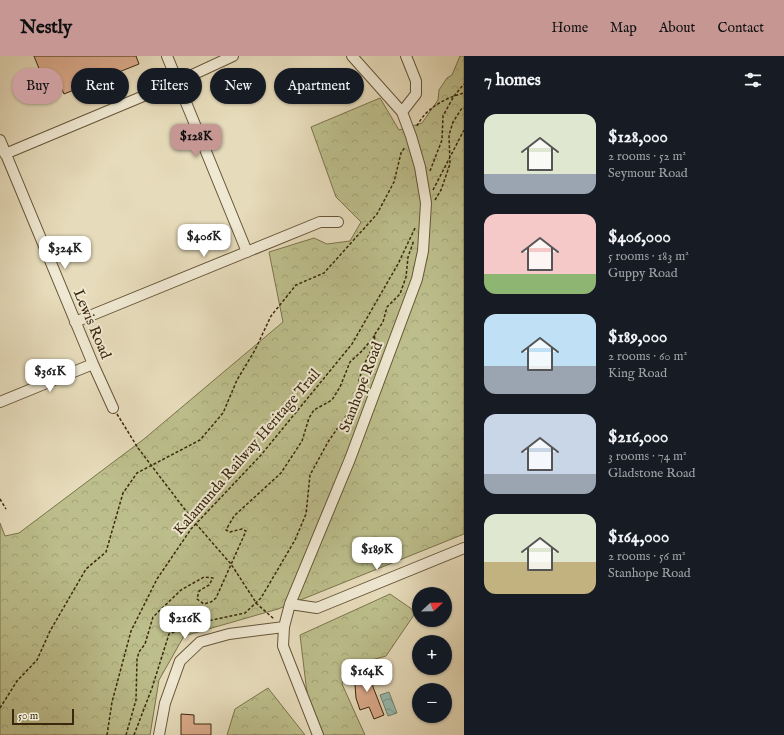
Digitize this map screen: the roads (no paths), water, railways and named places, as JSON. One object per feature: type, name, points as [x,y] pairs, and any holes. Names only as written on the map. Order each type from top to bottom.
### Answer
[{"type":"street","points":[[167,56],[172,68]]},
{"type":"street","points":[[202,70],[233,56]]},
{"type":"street","name":"Stanhope Road","points":[[318,735],[283,646],[284,627],[290,604],[350,459],[417,279],[430,203],[423,188],[420,167],[402,112],[352,56]]},
{"type":"street","points":[[402,112],[416,94],[416,81],[406,56]]},
{"type":"street","points":[[5,154],[137,99]]},
{"type":"street","points":[[186,104],[247,252]]},
{"type":"street","name":"Lewis Road","points":[[0,140],[92,364],[113,408]]},
{"type":"street","points":[[75,322],[320,222],[338,222]]},
{"type":"street","points":[[0,402],[92,364]]},
{"type":"street","points":[[290,604],[317,608],[464,548]]},
{"type":"street","points":[[159,735],[165,703],[180,661],[200,642],[229,634],[284,627]]},
{"type":"water","points":[[389,692],[397,713],[388,716],[380,695]]}]
